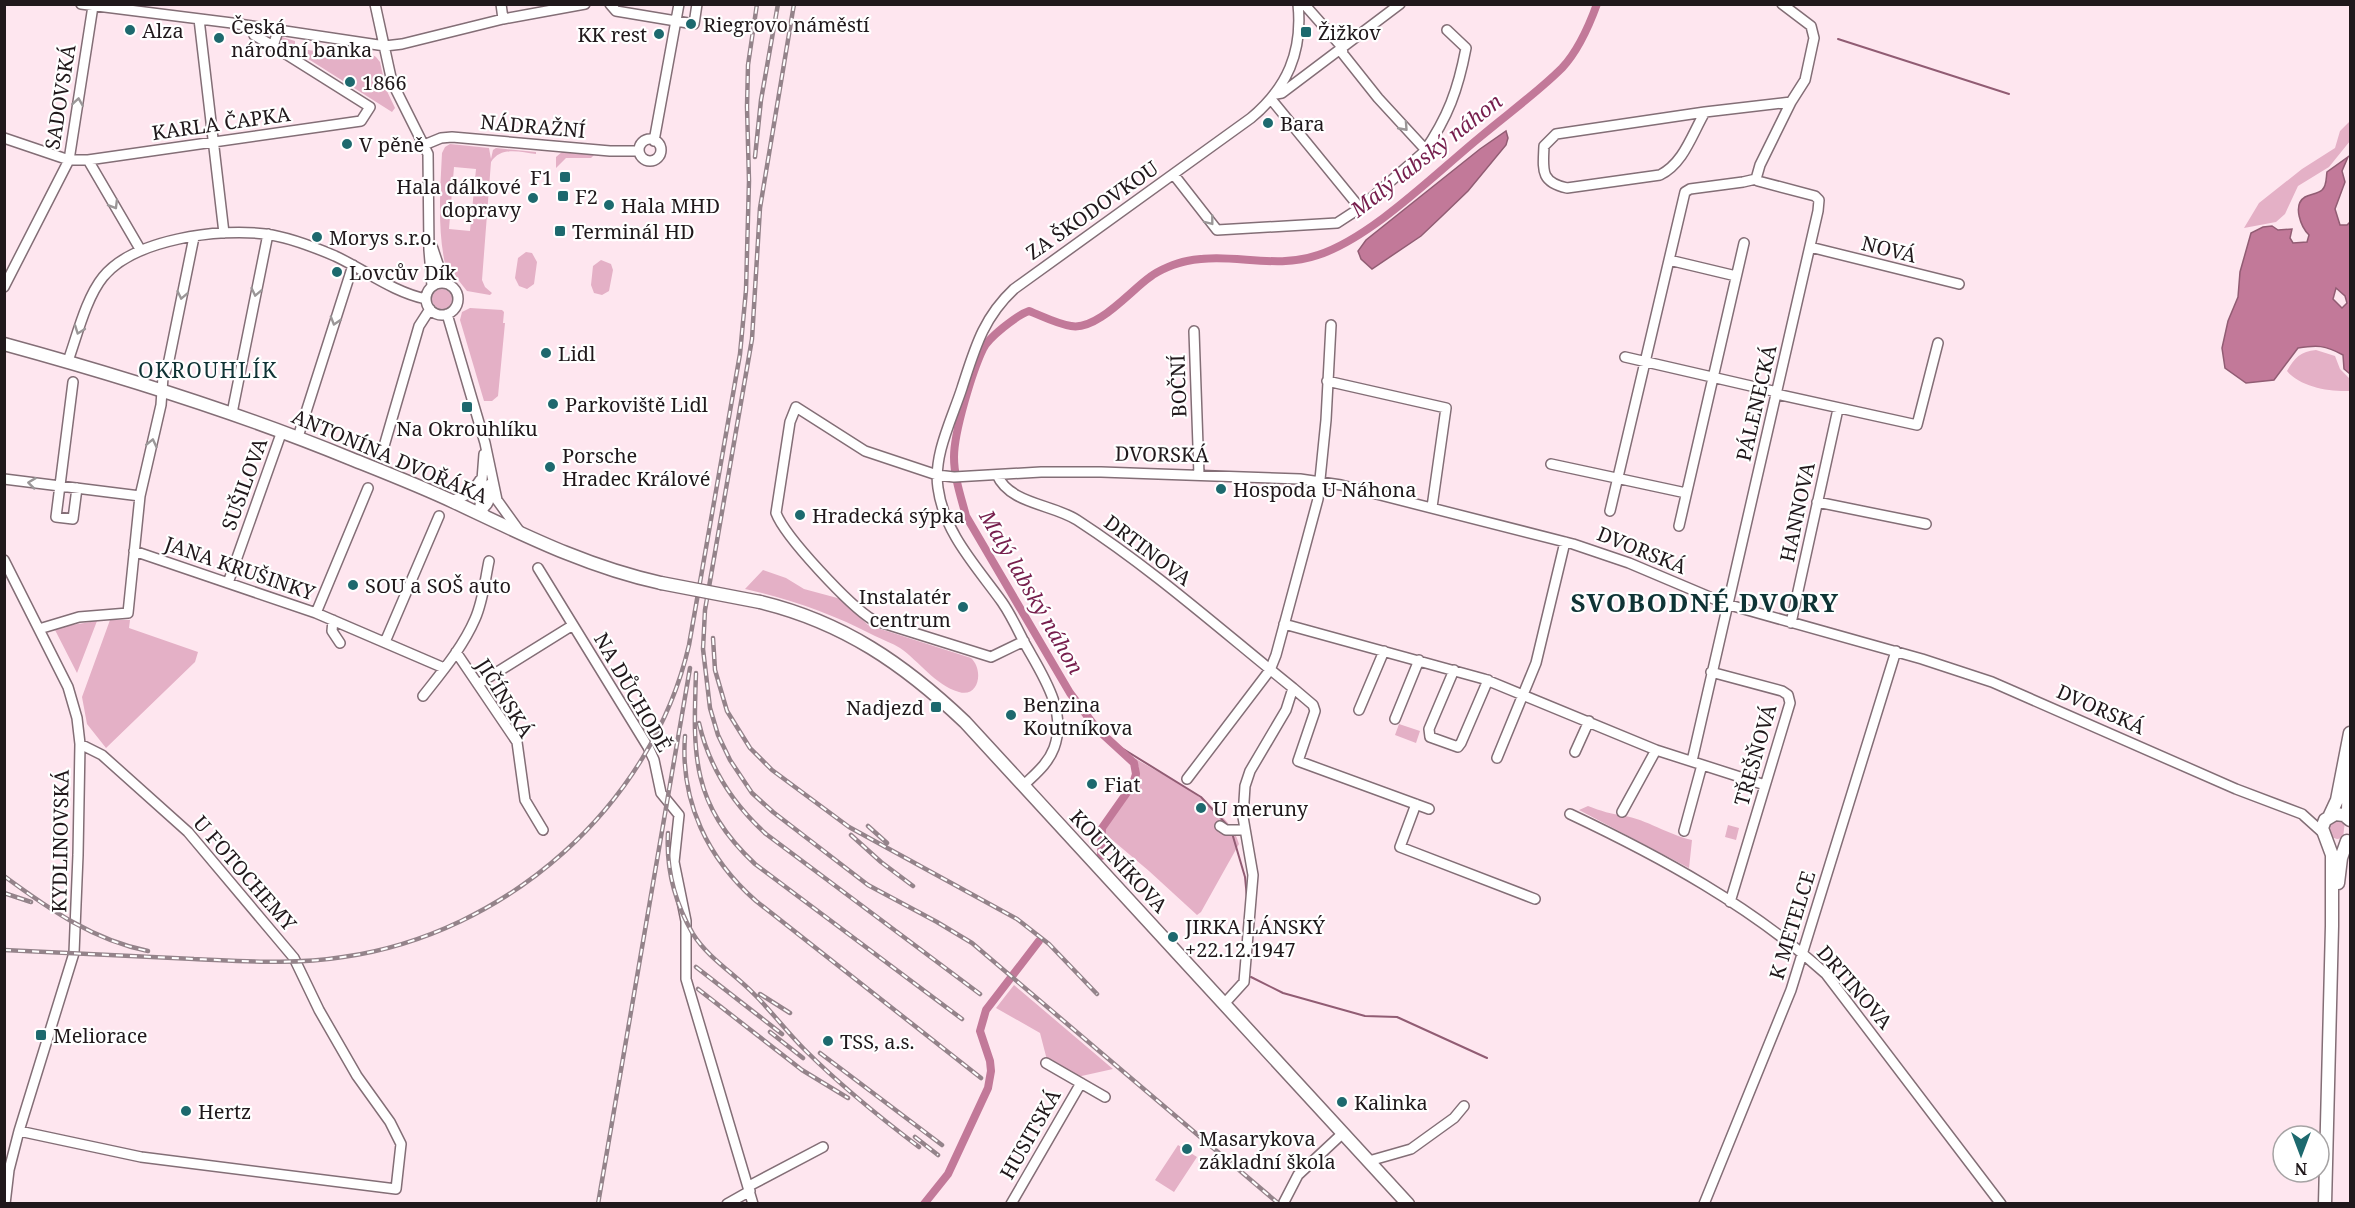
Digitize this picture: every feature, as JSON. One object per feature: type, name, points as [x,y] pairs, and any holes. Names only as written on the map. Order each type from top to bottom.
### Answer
[{"type":"main road","name":"ANTONÍNA DVOŘÁKA","points":[[4,344],[162,390],[282,431],[481,513],[521,534],[592,564],[661,583],[760,602]]},
{"type":"main road","name":"KOUTNÍKOVA","points":[[760,602],[829,624],[864,643],[905,670],[965,722],[1408,1203]]},
{"type":"main road","points":[[2325,1203],[2332,855],[2323,824],[2337,800],[2350,733]]},
{"type":"main road","points":[[2350,742],[2347,798],[2350,820]]},
{"type":"main road","name":"DVORSKÁ","points":[[2329,816],[2339,813],[2350,820]]},
{"type":"main road","points":[[2325,836],[2339,844],[2349,839]]},
{"type":"main road","points":[[2332,926],[2341,858],[2349,839]]},
{"type":"street","points":[[81,4],[384,46],[402,44],[503,19],[585,4]]},
{"type":"street","points":[[375,4],[392,81],[428,154],[430,166],[429,235],[432,286],[426,299],[429,309],[437,315],[447,314],[455,309],[459,299],[455,289],[446,283],[442,276],[429,235]]},
{"type":"street","points":[[501,4],[503,19]]},
{"type":"street","points":[[610,4],[616,11],[694,24],[697,4]]},
{"type":"street","points":[[639,151],[644,141],[654,141],[679,4]]},
{"type":"street","name":"ZA ŠKODOVKOU","points":[[1023,786],[1049,758],[1058,733],[1057,714],[1047,682],[1003,603],[955,537],[943,510],[937,475],[939,456],[974,352],[993,311],[1002,300],[1030,276],[1174,175],[1251,118],[1274,97],[1289,71],[1298,45],[1298,4]]},
{"type":"street","points":[[1304,4],[1342,47],[1343,54],[1366,82],[1424,148],[1424,152]]},
{"type":"street","points":[[1360,208],[1274,97],[1400,4]]},
{"type":"street","points":[[1610,511],[1686,190],[1756,179],[1760,165],[1791,102],[1806,80],[1814,38],[1811,26],[1782,4]]},
{"type":"street","name":"SADOVSKÁ","points":[[4,287],[69,160],[93,6]]},
{"type":"street","points":[[199,19],[224,232]]},
{"type":"street","points":[[251,26],[254,35],[273,46],[278,31]]},
{"type":"street","points":[[1174,175],[1217,230],[1337,223],[1360,208],[1424,152],[1441,127],[1459,84],[1466,48],[1447,30]]},
{"type":"street","name":"KARLA ČAPKA","points":[[4,138],[69,160],[88,160],[362,121],[370,107],[273,46]]},
{"type":"street","points":[[1706,112],[1680,159],[1672,169],[1660,175],[1567,188],[1553,185],[1547,180],[1543,168],[1544,146],[1556,134],[1706,112],[1791,102]]},
{"type":"street","name":"NÁDRAŽNÍ","points":[[424,145],[441,138],[452,137],[610,151],[639,151],[644,159],[654,160],[660,152],[659,145],[654,141]]},
{"type":"street","points":[[88,160],[140,249]]},
{"type":"street","name":"PÁLENECKÁ","points":[[1692,761],[1726,604],[1818,211],[1819,200],[1815,196],[1756,179]]},
{"type":"street","points":[[68,361],[97,286],[113,267],[140,249],[194,237],[224,232],[268,234],[309,246],[352,265],[410,296],[426,299]]},
{"type":"street","points":[[232,413],[268,234]]},
{"type":"street","points":[[39,628],[79,617],[128,613],[140,496],[161,408],[163,377],[168,365],[194,237]]},
{"type":"street","points":[[1679,526],[1744,243]]},
{"type":"street","name":"NOVÁ","points":[[1810,247],[1959,284]]},
{"type":"street","points":[[1669,260],[1736,276]]},
{"type":"street","points":[[297,437],[352,265]]},
{"type":"street","points":[[432,286],[446,283]]},
{"type":"street","points":[[381,453],[419,326],[429,309]]},
{"type":"street","points":[[447,314],[485,443],[489,503],[481,513]]},
{"type":"street","points":[[1187,779],[1270,670],[1318,499],[1331,326]]},
{"type":"street","name":"BOČNÍ","points":[[1194,331],[1199,475]]},
{"type":"street","points":[[1625,357],[1838,409],[1915,425],[1919,424],[1938,343]]},
{"type":"street","points":[[1327,381],[1446,408],[1432,507]]},
{"type":"street","points":[[73,382],[56,517],[73,519],[77,488]]},
{"type":"street","points":[[937,475],[865,451],[796,407],[790,422],[776,513],[780,525],[822,573],[863,614],[873,620],[991,657],[1024,641]]},
{"type":"street","name":"HANNOVA","points":[[1791,623],[1838,409]]},
{"type":"street","name":"SUŠILOVA","points":[[228,583],[282,431]]},
{"type":"street","points":[[1561,466],[1564,455]]},
{"type":"street","points":[[1551,464],[1686,494]]},
{"type":"street","points":[[451,501],[471,493],[487,472]]},
{"type":"street","points":[[487,472],[497,500],[521,534]]},
{"type":"street","name":"DVORSKÁ","points":[[937,475],[965,477],[1041,472],[1273,476],[1320,482],[1432,507],[1565,542],[1629,563],[1726,604],[1896,651],[1992,682],[2236,789],[2302,814],[2329,816]]},
{"type":"street","name":"DRTINOVA","points":[[997,475],[1001,485],[1014,494],[1071,516],[1107,540],[1144,567],[1313,705],[1316,711],[1297,764],[1416,804]]},
{"type":"street","points":[[4,479],[140,496]]},
{"type":"street","points":[[316,613],[368,488]]},
{"type":"street","points":[[1817,502],[1926,524]]},
{"type":"street","points":[[385,642],[439,516]]},
{"type":"street","points":[[1497,758],[1536,663],[1565,542]]},
{"type":"street","name":"JANA KRUŠINKY","points":[[135,551],[316,613],[444,668]]},
{"type":"street","name":"KYDLINOVSKÁ","points":[[4,560],[68,687],[77,718],[80,744],[74,953],[19,1131],[9,1170],[5,1203]]},
{"type":"street","points":[[423,696],[456,652],[476,617],[489,561]]},
{"type":"street","name":"NA DŮCHODĚ","points":[[538,568],[648,747],[654,760],[661,793],[679,814],[674,862],[686,921],[686,979],[753,1203]]},
{"type":"street","name":"JANA KRUŠINKY","points":[[333,620],[332,631],[340,643]]},
{"type":"street","points":[[1284,624],[1488,680],[1656,750],[1765,785]]},
{"type":"street","points":[[478,684],[573,625]]},
{"type":"street","points":[[1359,710],[1384,651]]},
{"type":"street","name":"K METELCE","points":[[1704,1203],[1791,990],[1896,651]]},
{"type":"street","name":"JIČÍNSKÁ","points":[[456,652],[516,742],[525,800],[543,830]]},
{"type":"street","points":[[1395,719],[1419,660]]},
{"type":"street","points":[[1454,670],[1429,729],[1430,737],[1458,747],[1488,680]]},
{"type":"street","name":"TŘEŠŇOVÁ","points":[[1711,672],[1782,691],[1790,699],[1790,706],[1730,902]]},
{"type":"street","points":[[1224,1004],[1244,982],[1253,874],[1244,830],[1243,808],[1247,779],[1286,710],[1293,688]]},
{"type":"street","points":[[1575,752],[1589,721]]},
{"type":"street","name":"U FOTOCHEMY","points":[[19,1131],[141,1157],[396,1189],[399,1138],[346,1057],[316,1005],[294,958],[188,832],[102,755],[80,744]]},
{"type":"street","points":[[1622,812],[1656,750]]},
{"type":"street","points":[[1684,831],[1702,765]]},
{"type":"street","points":[[1429,809],[1416,804],[1400,847],[1535,899]]},
{"type":"street","name":"DRTINOVA","points":[[1570,814],[1676,868],[1803,953],[1826,974],[2001,1203]]},
{"type":"street","name":"DVORSKÁ","points":[[2302,814],[2325,836]]},
{"type":"street","points":[[1220,826],[1226,830],[1244,830]]},
{"type":"street","name":"HUSITSKÁ","points":[[1046,1063],[1105,1097]]},
{"type":"street","name":"HUSITSKÁ","points":[[1011,1203],[1081,1083]]},
{"type":"street","points":[[1369,1161],[1411,1149],[1454,1118],[1464,1106]]},
{"type":"street","points":[[1283,1203],[1298,1175],[1343,1133]]},
{"type":"street","points":[[727,1203],[823,1146]]},
{"type":"shaded area","points":[[282,37],[295,41],[295,48],[341,55],[343,49],[368,52],[376,57],[380,62],[386,89],[395,108],[392,112],[302,55],[299,59],[280,47],[278,43]]},
{"type":"shaded area","points":[[2350,121],[2350,141],[2329,167],[2298,186],[2285,214],[2276,222],[2244,228],[2259,203],[2302,169],[2335,148],[2340,131]]},
{"type":"shaded area","points":[[1506,131],[1508,138],[1506,145],[1468,191],[1421,236],[1372,269],[1361,259],[1358,251],[1366,240]]},
{"type":"shaded area","points":[[450,144],[489,148],[491,159],[493,150],[496,148],[536,152],[536,154],[505,152],[491,162],[482,280],[485,287],[492,293],[490,295],[467,291],[459,281],[447,273],[440,213],[442,153]],"holes":[[[454,167],[476,169],[470,231],[449,229]]]},
{"type":"shaded area","points":[[563,151],[596,153],[591,158],[566,158],[556,168],[556,157]]},
{"type":"shaded area","points":[[2348,157],[2342,171],[2345,182],[2335,209],[2340,225],[2347,225],[2350,222],[2350,374],[2344,369],[2343,355],[2331,349],[2311,346],[2298,348],[2274,380],[2246,383],[2225,368],[2222,348],[2228,321],[2238,297],[2240,272],[2251,233],[2263,227],[2272,226],[2278,230],[2292,229],[2290,238],[2293,243],[2307,242],[2309,235],[2299,216],[2299,205],[2305,197],[2324,188],[2327,172]],"holes":[[[2336,288],[2345,296],[2347,303],[2342,308],[2333,299]]]},
{"type":"shaded area","points":[[526,252],[532,253],[537,262],[534,284],[527,289],[519,286],[515,278],[518,258]]},
{"type":"shaded area","points":[[601,260],[611,264],[613,270],[609,291],[602,295],[594,293],[591,285],[593,266]]},
{"type":"shaded area","points":[[438,289],[446,289],[452,295],[452,303],[446,309],[438,309],[432,303],[432,295]]},
{"type":"shaded area","points":[[470,308],[504,312],[498,396],[492,401],[484,401],[460,320],[462,312]]},
{"type":"shaded area","points":[[2316,350],[2335,356],[2340,369],[2350,379],[2350,391],[2334,391],[2307,385],[2287,371],[2298,356]]},
{"type":"shaded area","points":[[763,570],[786,578],[804,589],[841,599],[868,625],[971,658],[975,663],[978,676],[975,687],[966,693],[950,689],[894,645],[811,608],[745,589]]},
{"type":"shaded area","points":[[110,620],[130,620],[129,628],[198,652],[195,662],[106,748],[87,724],[82,697]]},
{"type":"shaded area","points":[[97,621],[77,673],[55,630],[65,626]]},
{"type":"shaded area","points":[[1399,724],[1420,731],[1416,743],[1395,735]]},
{"type":"shaded area","points":[[1131,756],[1209,804],[1233,830],[1239,844],[1201,912],[1197,915],[1104,833],[1106,826],[1138,783],[1139,767]]},
{"type":"shaded area","points":[[1588,806],[1633,818],[1692,840],[1689,868],[1579,810]]},
{"type":"shaded area","points":[[2333,819],[2345,821],[2343,838],[2331,837],[2327,826]]},
{"type":"shaded area","points":[[1728,825],[1739,828],[1736,840],[1725,837]]},
{"type":"shaded area","points":[[1014,985],[1113,1069],[1077,1077],[1047,1060],[1040,1033],[996,1008]]},
{"type":"shaded area","points":[[1178,1145],[1197,1157],[1174,1192],[1155,1180]]},
{"type":"waterway","name":"Malý labský náhon","points":[[1101,856],[1102,828],[1133,784],[1136,774],[1134,763],[1097,729],[1070,693],[966,516],[958,487],[954,457],[957,433],[969,387],[983,349],[1003,327],[1029,311],[1071,326],[1081,326],[1092,322],[1113,309],[1154,274],[1183,262],[1220,258],[1286,261],[1318,255],[1338,247],[1402,204],[1562,68],[1578,46],[1597,4]]},
{"type":"waterway","points":[[1838,39],[2009,94]]},
{"type":"waterway","points":[[1107,739],[1201,797],[1228,826]]},
{"type":"waterway","points":[[1232,833],[1245,877],[1247,898]]},
{"type":"waterway","name":"Malý labský náhon","points":[[924,1204],[948,1174],[988,1088],[990,1061],[980,1031],[986,1010],[1039,941]]},
{"type":"waterway","points":[[1251,977],[1283,993],[1365,1016],[1397,1017],[1487,1058]]},
{"type":"railway","points":[[4,950],[288,962],[343,957],[403,944],[461,921],[514,891],[563,853],[606,808],[642,758],[670,704],[689,645],[740,354],[746,290],[749,181],[748,65],[757,4]]},
{"type":"railway","points":[[755,157],[761,100],[778,4]]},
{"type":"railway","points":[[794,4],[760,208],[752,339],[705,610],[703,649],[710,708],[718,735],[730,760],[752,793],[773,812],[868,885],[972,943],[1279,1204]]},
{"type":"railway","points":[[713,638],[715,670],[727,711],[750,748],[772,770],[849,827],[1017,919],[1049,944],[1097,994]]},
{"type":"railway","points":[[598,1204],[690,668]]},
{"type":"railway","points":[[696,673],[695,729],[700,777],[707,799],[718,820],[734,842],[755,864],[962,1019]]},
{"type":"railway","points":[[699,723],[709,755],[724,784],[743,810],[766,834],[980,994]]},
{"type":"railway","points":[[685,736],[687,784],[693,806],[711,848],[739,885],[756,901],[981,1078]]},
{"type":"railway","points":[[868,826],[887,843]]},
{"type":"railway","points":[[668,833],[673,885],[681,910],[699,943],[755,995],[831,1075],[919,1147]]},
{"type":"railway","points":[[851,835],[913,886]]},
{"type":"railway","points":[[4,876],[72,922],[109,939],[148,951]]},
{"type":"railway","points":[[4,893],[31,902]]},
{"type":"railway","points":[[696,967],[782,1034]]},
{"type":"railway","points":[[698,989],[802,1070],[848,1098]]},
{"type":"railway","points":[[760,994],[790,1013]]},
{"type":"railway","points":[[770,1032],[803,1058]]},
{"type":"railway","points":[[820,1053],[942,1145]]},
{"type":"railway","points":[[915,1137],[938,1155]]},
{"type":"place","name":"Riegrovo náměstí","points":[[691,24]]},
{"type":"place","name":"Alza","points":[[130,30]]},
{"type":"place","name":"Žižkov","points":[[1306,32]]},
{"type":"place","name":"KK rest","points":[[659,34]]},
{"type":"place","name":"Česká národní banka","points":[[219,38]]},
{"type":"place","name":"1866","points":[[350,82]]},
{"type":"place","name":"Bara","points":[[1268,123]]},
{"type":"place","name":"V pěně","points":[[347,144]]},
{"type":"place","name":"F1","points":[[565,177]]},
{"type":"place","name":"F2","points":[[563,196]]},
{"type":"place","name":"Hala dálkové dopravy","points":[[533,198]]},
{"type":"place","name":"Hala MHD","points":[[609,205]]},
{"type":"place","name":"Terminál HD","points":[[560,231]]},
{"type":"place","name":"Morys s.r.o.","points":[[317,237]]},
{"type":"place","name":"Lovcův Dík","points":[[337,272]]},
{"type":"place","name":"Lidl","points":[[546,353]]},
{"type":"place","name":"Parkoviště Lidl","points":[[553,404]]},
{"type":"place","name":"Na Okrouhlíku","points":[[467,407]]},
{"type":"place","name":"Porsche Hradec Králové","points":[[550,467]]},
{"type":"place","name":"Hospoda U Náhona","points":[[1221,489]]},
{"type":"place","name":"Hradecká sýpka","points":[[800,515]]},
{"type":"place","name":"SOU a SOŠ auto","points":[[353,585]]},
{"type":"place","name":"Instalatér centrum","points":[[963,607]]},
{"type":"place","name":"Nadjezd","points":[[936,707]]},
{"type":"place","name":"Benzina Koutníkova","points":[[1011,715]]},
{"type":"place","name":"Fiat","points":[[1092,784]]},
{"type":"place","name":"U meruny","points":[[1201,808]]},
{"type":"place","name":"JIRKA LÁNSKÝ +22.12.1947","points":[[1173,937]]},
{"type":"place","name":"Meliorace","points":[[41,1035]]},
{"type":"place","name":"TSS, a.s.","points":[[828,1041]]},
{"type":"place","name":"Kalinka","points":[[1342,1102]]},
{"type":"place","name":"Hertz","points":[[186,1111]]},
{"type":"place","name":"Masarykova základní škola","points":[[1187,1149]]},
{"type":"district","name":"OKROUHLÍK","points":[[208,370]]},
{"type":"district","name":"SVOBODNÉ DVORY","points":[[1705,602]]}]
